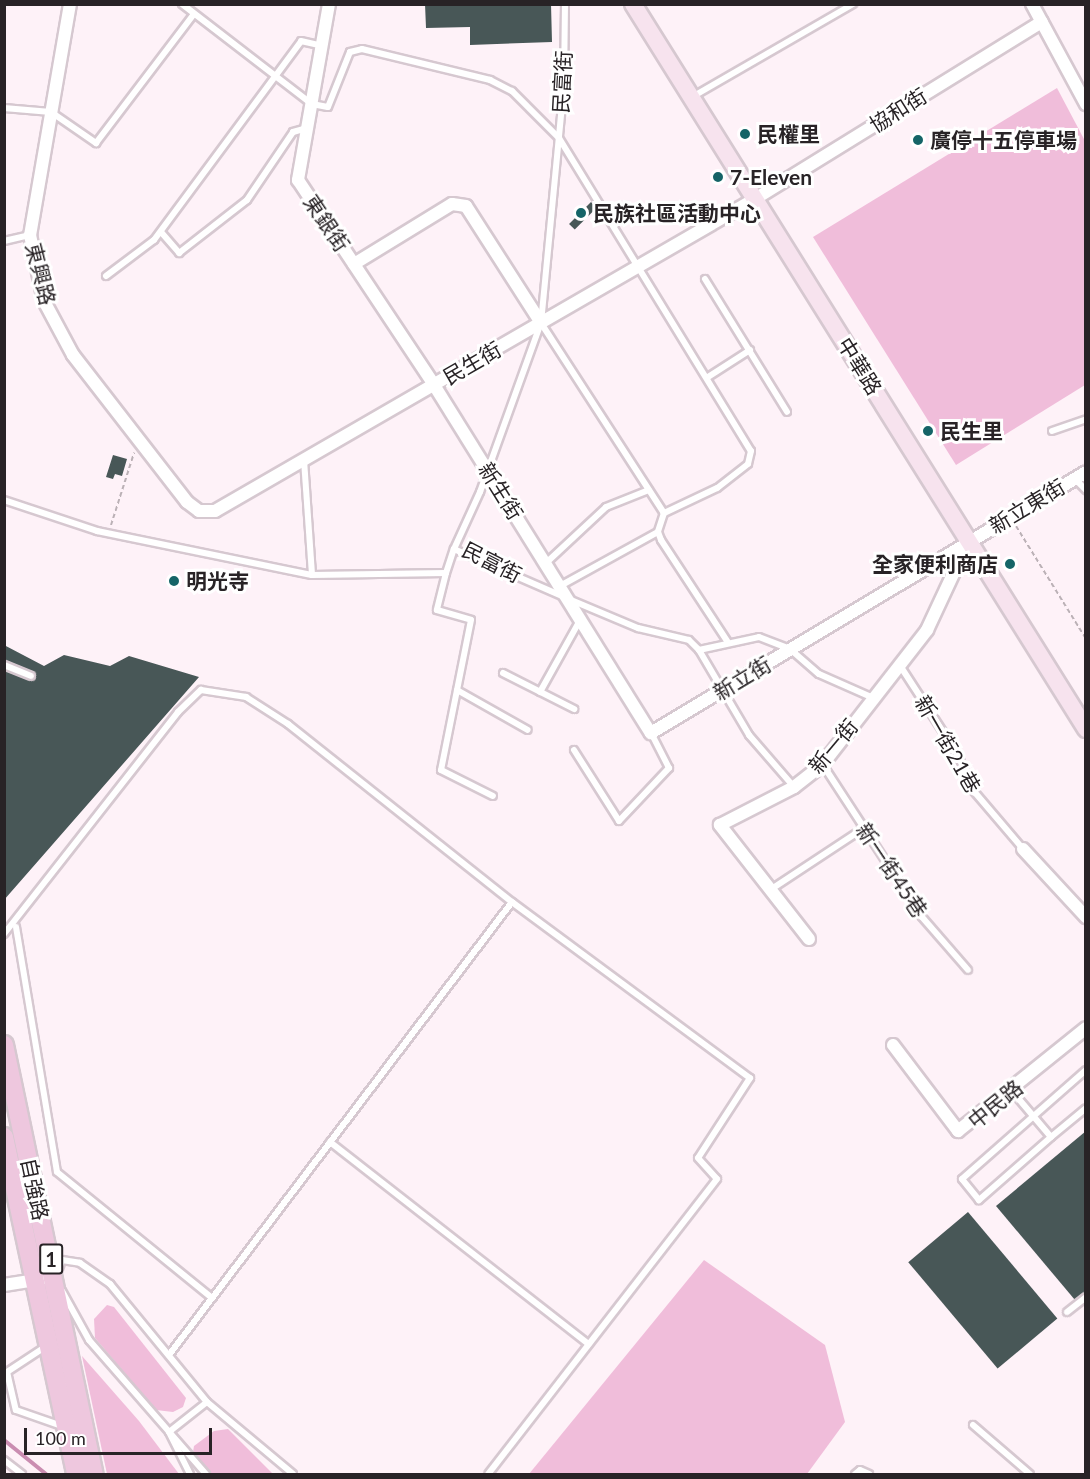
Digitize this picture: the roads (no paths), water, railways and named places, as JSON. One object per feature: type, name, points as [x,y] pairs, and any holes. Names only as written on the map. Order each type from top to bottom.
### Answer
[{"type":"main road","name":"自強路","points":[[4,1045],[55,1278],[94,1474]]},
{"type":"main road","name":"自強路","points":[[4,1137],[9,1178],[35,1280],[76,1474]]},
{"type":"main road","points":[[9,1178],[31,1171]]},
{"type":"street","name":"東興路","points":[[70,4],[30,235],[44,301],[73,355],[186,502]]},
{"type":"street","name":"東銀街","points":[[329,4],[298,180],[434,385]]},
{"type":"street","name":"中華路","points":[[633,4],[690,99],[755,199],[1086,729]]},
{"type":"street","points":[[1032,4],[1086,104]]},
{"type":"street","name":"協和街","points":[[755,199],[1041,22]]},
{"type":"street","name":"民生街","points":[[186,502],[199,510],[215,511],[637,265],[755,199]]},
{"type":"street","points":[[354,264],[452,204],[466,206],[541,323]]},
{"type":"street","name":"新生街","points":[[434,385],[546,563],[556,588],[567,598]]},
{"type":"street","name":"新立東街","points":[[969,540],[1086,472]]},
{"type":"street","name":"新立街","points":[[651,733],[969,540]]},
{"type":"street","name":"新一街","points":[[809,939],[720,825],[794,787],[822,765],[941,607],[969,540]]},
{"type":"street","points":[[567,598],[651,733]]},
{"type":"street","points":[[1023,849],[1086,917]]},
{"type":"street","name":"中民路","points":[[893,1045],[958,1131],[1012,1091],[1086,1028]]},
{"type":"street","points":[[4,1285],[55,1278]]},
{"type":"lane","points":[[182,4],[312,104],[328,107],[350,52],[362,50],[490,80],[512,92],[559,138],[740,426],[751,451],[748,464],[717,488],[664,513],[658,532],[556,588]]},
{"type":"lane","name":"民富街","points":[[556,588],[454,549],[480,492],[486,466],[541,323],[559,138],[565,4]]},
{"type":"lane","points":[[690,99],[853,4]]},
{"type":"lane","points":[[4,108],[51,112],[96,143],[194,14]]},
{"type":"lane","points":[[106,276],[161,232],[273,76],[301,41],[322,46]]},
{"type":"lane","points":[[161,232],[179,253],[247,200],[293,132],[308,128]]},
{"type":"lane","points":[[4,242],[30,235]]},
{"type":"lane","points":[[705,279],[787,412]]},
{"type":"lane","points":[[541,323],[664,513]]},
{"type":"lane","points":[[708,377],[750,350]]},
{"type":"lane","points":[[1052,430],[1086,419]]},
{"type":"lane","points":[[304,460],[312,575]]},
{"type":"lane","points":[[1074,478],[1086,490]]},
{"type":"lane","points":[[546,563],[606,507],[649,489]]},
{"type":"lane","points":[[4,500],[107,533],[312,575],[446,573]]},
{"type":"lane","points":[[658,532],[727,641]]},
{"type":"lane","points":[[454,549],[437,610],[471,620],[441,770],[493,796]]},
{"type":"lane","points":[[567,598],[638,628],[689,640],[699,650],[748,735],[794,787]]},
{"type":"lane","points":[[540,692],[580,620]]},
{"type":"lane","points":[[699,650],[727,641],[759,636],[790,649],[819,674],[871,697]]},
{"type":"lane","name":"新一街21巷","points":[[899,663],[958,755],[972,789],[1023,849]]},
{"type":"lane","points":[[4,665],[31,676]]},
{"type":"lane","points":[[503,673],[574,709]]},
{"type":"lane","points":[[4,934],[16,927],[178,712],[201,690],[246,697],[288,724],[512,902],[750,1078],[698,1158],[717,1179],[488,1474]]},
{"type":"lane","points":[[457,690],[528,730]]},
{"type":"lane","points":[[574,750],[619,821],[669,768],[651,733]]},
{"type":"lane","name":"新一街45巷","points":[[822,765],[922,917],[968,970]]},
{"type":"lane","points":[[770,890],[864,828]]},
{"type":"lane","points":[[169,1355],[512,902]]},
{"type":"lane","points":[[16,927],[57,1172],[212,1298]]},
{"type":"lane","points":[[1086,1070],[962,1179],[979,1200],[1086,1108]]},
{"type":"lane","points":[[1012,1091],[1051,1137]]},
{"type":"lane","points":[[330,1142],[589,1344]]},
{"type":"lane","points":[[206,1474],[89,1340],[55,1278],[62,1260],[87,1268],[110,1284],[207,1402],[293,1474]]},
{"type":"lane","points":[[1067,1312],[1086,1298]]},
{"type":"lane","points":[[49,1346],[7,1372],[16,1410],[66,1428]]},
{"type":"lane","points":[[169,1432],[207,1402]]},
{"type":"lane","points":[[973,1425],[1030,1474]]},
{"type":"lane","points":[[169,1432],[190,1474]]},
{"type":"lane","points":[[4,1460],[22,1474]]},
{"type":"lane","points":[[855,1474],[860,1470],[869,1474]]},
{"type":"waterway","points":[[4,1440],[46,1474]]},
{"type":"place","name":"民權里","points":[[745,134]]},
{"type":"place","name":"廣停十五停車場","points":[[918,140]]},
{"type":"place","name":"7-Eleven","points":[[718,177]]},
{"type":"place","name":"民族社區活動中心","points":[[581,213]]},
{"type":"place","name":"民生里","points":[[928,431]]},
{"type":"place","name":"全家便利商店","points":[[1010,564]]},
{"type":"place","name":"明光寺","points":[[174,581]]}]
